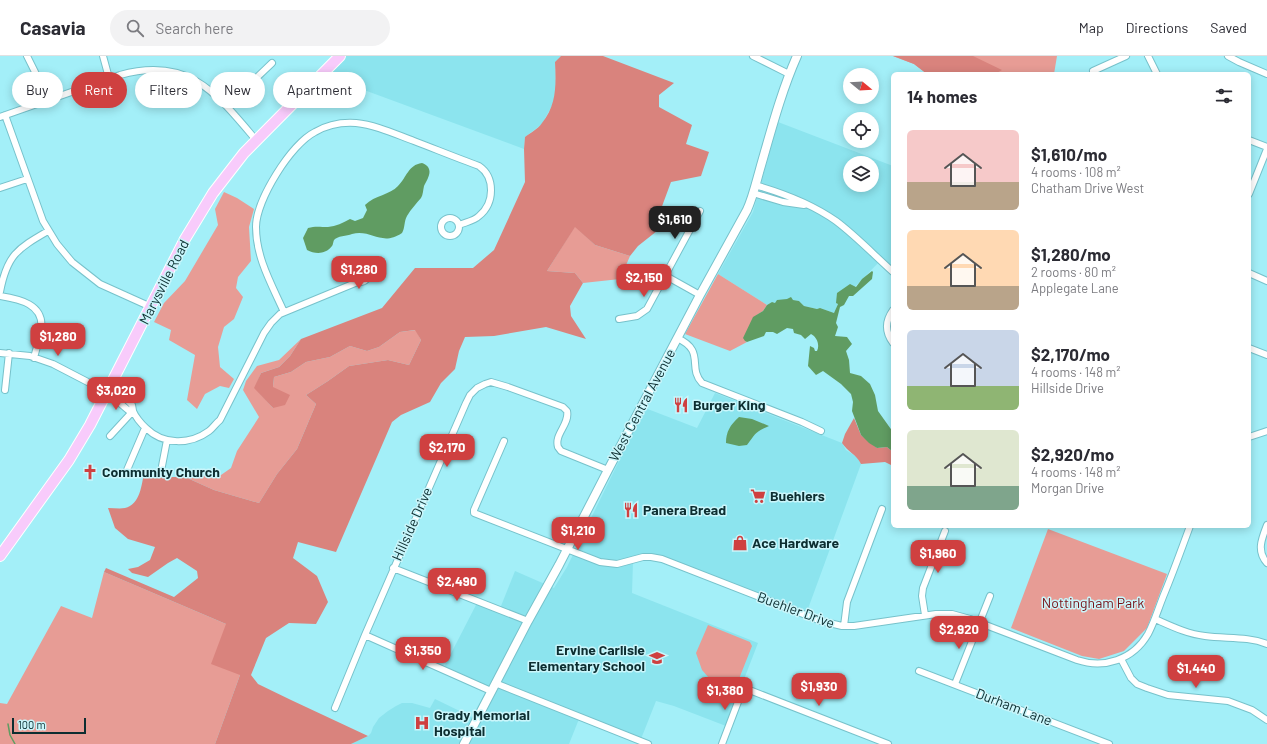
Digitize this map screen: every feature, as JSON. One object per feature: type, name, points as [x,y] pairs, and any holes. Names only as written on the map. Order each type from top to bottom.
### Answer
[{"type":"highway","name":"Marysville Road","points":[[0,556],[69,460],[93,420],[185,239],[207,202],[235,164],[256,140],[340,56]]},
{"type":"main road","name":"West Central Avenue","points":[[464,744],[677,338],[751,202],[789,74],[797,56]]},
{"type":"street","points":[[27,56],[35,72]]},
{"type":"street","points":[[102,56],[108,72]]},
{"type":"street","points":[[753,56],[789,74]]},
{"type":"street","points":[[1093,71],[1126,56]]},
{"type":"street","points":[[1148,56],[1156,72]]},
{"type":"street","points":[[1228,56],[1267,74]]},
{"type":"street","points":[[263,72],[272,63]]},
{"type":"street","points":[[127,73],[151,69],[175,72],[185,75],[210,90]]},
{"type":"street","points":[[25,108],[2,116],[48,231],[65,255],[89,276],[113,291],[151,307]]},
{"type":"street","points":[[229,108],[256,140]]},
{"type":"street","points":[[284,312],[265,270],[259,250],[256,220],[264,196],[282,166],[302,140],[314,132],[342,123],[355,123],[377,127],[479,166],[488,176],[491,188],[490,200],[485,211],[479,216],[471,221],[459,225]]},
{"type":"street","points":[[1251,141],[1267,148],[1251,189]]},
{"type":"street","points":[[0,188],[27,179]]},
{"type":"street","points":[[754,189],[783,202],[809,206],[822,212],[837,222],[891,270]]},
{"type":"street","points":[[619,318],[636,316],[644,312],[650,305],[700,211]]},
{"type":"street","points":[[0,292],[4,273],[13,256],[24,245],[48,231]]},
{"type":"street","points":[[1251,274],[1267,281]]},
{"type":"street","points":[[666,276],[700,295]]},
{"type":"street","points":[[0,352],[34,358],[53,364],[107,392],[119,394],[132,405],[133,411],[145,428],[153,434],[167,440],[183,442],[198,438],[210,431],[220,420],[264,333],[280,314],[360,281]]},
{"type":"street","points":[[0,296],[22,300],[30,304],[38,313],[41,321],[41,330],[34,358]]},
{"type":"street","points":[[891,313],[887,325],[888,333],[891,339]]},
{"type":"street","points":[[677,338],[687,343],[692,349],[698,377],[702,383],[821,430]]},
{"type":"street","points":[[1251,349],[1267,355]]},
{"type":"street","points":[[6,390],[9,353]]},
{"type":"street","name":"Hillside Drive","points":[[335,708],[365,635],[466,403],[470,395],[480,385],[491,382],[498,383],[563,407],[568,411],[568,418],[558,438],[558,447],[562,451],[608,470]]},
{"type":"street","points":[[110,436],[133,411]]},
{"type":"street","points":[[128,470],[145,428]]},
{"type":"street","points":[[1251,436],[1267,431]]},
{"type":"street","points":[[162,466],[167,440]]},
{"type":"street","name":"Buehler Drive","points":[[504,441],[474,513],[606,564],[620,564],[643,557],[662,559],[821,621],[844,626],[865,625],[925,615],[952,614],[979,622],[1084,662],[1098,664],[1121,659]]},
{"type":"street","points":[[844,626],[847,602],[882,509]]},
{"type":"street","points":[[1267,524],[1261,540],[1260,549],[1262,557],[1267,563]]},
{"type":"street","points":[[1189,528],[1155,619],[1143,641],[1132,652],[1121,659],[1131,678],[1137,684],[1168,695],[1228,701],[1252,710],[1267,720]]},
{"type":"street","points":[[925,615],[922,596],[923,588],[945,531]]},
{"type":"street","points":[[394,568],[528,621]]},
{"type":"street","points":[[955,684],[990,596]]},
{"type":"street","points":[[1155,619],[1194,634],[1213,637],[1249,638],[1267,644]]},
{"type":"street","points":[[365,635],[491,691]]},
{"type":"street","name":"Durham Lane","points":[[919,671],[1108,744]]},
{"type":"street","points":[[495,683],[648,744]]},
{"type":"street","points":[[722,744],[741,694],[746,690],[888,744]]},
{"type":"shaded area","points":[[334,56],[561,56],[555,63],[556,90],[554,102],[542,124],[525,137],[524,149],[366,91],[366,72],[319,72]]},
{"type":"shaded area","points":[[561,56],[603,56],[674,83],[659,95],[659,107],[692,125],[686,144],[709,152],[701,176],[671,182],[661,209],[657,231],[638,246],[630,256],[595,245],[575,227],[547,271],[575,273],[583,283],[570,306],[571,316],[586,339],[546,327],[494,336],[465,337],[459,351],[455,369],[441,383],[430,402],[401,415],[392,422],[336,552],[298,542],[293,558],[317,576],[328,602],[316,624],[289,623],[266,638],[251,675],[258,684],[368,736],[351,744],[215,744],[240,675],[211,664],[226,624],[104,572],[106,568],[174,597],[198,578],[197,571],[177,558],[148,577],[132,573],[128,569],[138,567],[150,560],[155,547],[128,539],[115,528],[108,508],[125,508],[134,503],[139,493],[144,472],[156,472],[171,477],[185,477],[214,490],[259,503],[277,474],[297,449],[316,404],[306,395],[349,366],[388,360],[409,365],[421,340],[415,330],[400,332],[379,347],[367,351],[350,346],[330,357],[306,362],[291,372],[274,377],[273,387],[290,395],[285,405],[273,408],[254,388],[261,373],[279,367],[290,356],[301,339],[382,308],[415,268],[473,268],[494,250],[525,182],[525,137],[536,129],[547,116],[553,102],[556,78],[555,62]]},
{"type":"shaded area","points":[[893,56],[973,56],[1002,70],[998,72],[924,72],[914,64]]},
{"type":"shaded area","points":[[778,122],[867,156],[843,156],[843,192],[879,192],[879,161],[891,165],[891,267],[882,259],[838,304],[834,313],[820,308],[817,309],[804,306],[799,301],[787,299],[775,303],[772,302],[767,305],[718,274],[753,212]]},
{"type":"shaded area","points":[[422,163],[426,165],[429,170],[429,177],[424,186],[422,197],[406,218],[402,233],[395,237],[388,238],[359,233],[352,234],[335,239],[332,246],[326,251],[317,253],[307,250],[303,238],[308,228],[331,227],[350,219],[355,221],[363,218],[367,210],[365,205],[373,199],[395,189],[414,166]]},
{"type":"shaded area","points":[[872,271],[873,272],[872,279],[853,296],[849,296],[844,305],[840,307],[836,323],[838,327],[835,336],[847,337],[852,344],[846,351],[849,360],[850,373],[861,376],[870,384],[875,395],[878,411],[891,429],[891,450],[887,447],[877,448],[861,435],[852,411],[853,402],[851,394],[841,384],[823,371],[816,375],[808,366],[810,346],[814,348],[815,351],[818,349],[817,341],[813,335],[811,334],[805,339],[801,335],[794,333],[793,329],[787,328],[777,334],[773,332],[766,332],[764,336],[747,342],[743,338],[753,317],[763,311],[767,305],[772,302],[775,303],[777,300],[791,297],[793,300],[799,301],[804,306],[817,309],[820,308],[834,313],[838,304],[836,303],[837,293],[850,284],[856,287],[862,279]]},
{"type":"shaded area","points":[[715,393],[842,443],[846,450],[857,457],[861,464],[805,617],[662,561],[648,559],[633,562],[632,593],[758,643],[726,726],[674,706],[656,701],[641,739],[581,714],[569,744],[351,744],[368,736],[379,718],[402,703],[412,703],[430,708],[435,699],[472,717],[486,691],[442,671],[477,603],[499,611],[515,571],[554,588],[567,567],[645,408],[697,428]]},
{"type":"shaded area","points":[[739,417],[752,419],[769,426],[756,433],[747,445],[739,446],[726,443],[729,429]]},
{"type":"shaded area","points":[[854,418],[861,435],[877,448],[887,447],[891,450],[891,465],[885,462],[861,464],[842,443]]},
{"type":"green space","points":[[893,56],[1057,56],[1054,72],[924,72],[914,64]]},
{"type":"green space","points":[[224,192],[254,209],[249,227],[251,261],[238,277],[236,288],[243,297],[234,319],[224,327],[218,347],[220,367],[234,379],[229,388],[220,386],[205,394],[197,409],[187,400],[195,355],[169,340],[171,330],[154,322],[164,303],[185,281],[218,225],[215,209]]},
{"type":"green space","points":[[575,226],[595,245],[630,256],[620,279],[583,283],[575,273],[547,271]]},
{"type":"green space","points":[[718,274],[767,305],[763,311],[757,315],[745,341],[747,342],[730,351],[685,334]]},
{"type":"green space","points":[[416,330],[421,340],[409,365],[388,360],[349,366],[306,395],[316,404],[297,449],[277,474],[259,503],[214,490],[185,477],[221,475],[231,468],[237,451],[259,417],[243,390],[246,381],[257,366],[279,360],[301,339],[290,356],[279,367],[261,373],[255,388],[273,408],[274,377],[291,372],[306,362],[330,357],[350,346],[367,351],[379,347],[400,332]]},
{"type":"green space","name":"Nottingham Park","points":[[1048,529],[1167,574],[1147,628],[1124,651],[1099,659],[1082,656],[1011,628]]},
{"type":"green space","points":[[104,572],[226,624],[240,675],[215,744],[0,744],[0,703],[7,704],[61,606],[92,618]]},
{"type":"green space","points":[[708,625],[750,642],[752,646],[733,694],[716,686],[702,670],[696,653]]},
{"type":"waterway","points":[[8,724],[10,735],[15,744]]},
{"type":"place","name":"Burger King","points":[[681,405]]},
{"type":"place","name":"Community Church","points":[[90,472]]},
{"type":"place","name":"Buehlers","points":[[758,496]]},
{"type":"place","name":"Panera Bread","points":[[631,510]]},
{"type":"place","name":"Ace Hardware","points":[[740,543]]},
{"type":"place","name":"Ervine Carlisle Elementary School","points":[[657,658]]},
{"type":"place","name":"Grady Memorial Hospital","points":[[422,723]]}]
